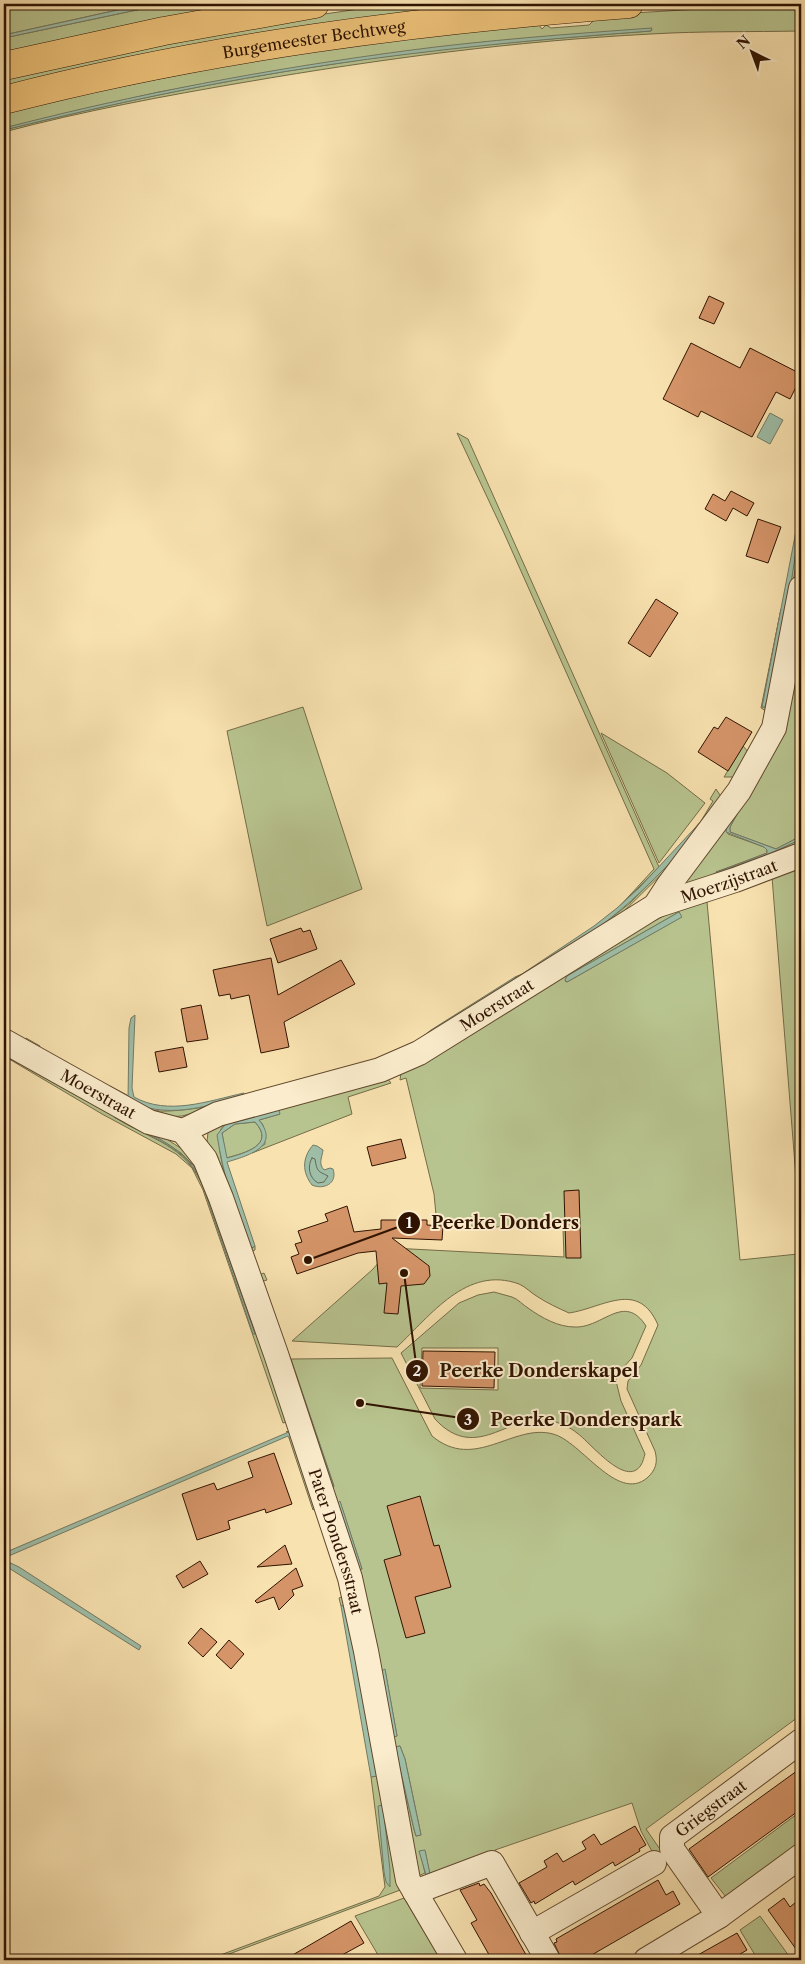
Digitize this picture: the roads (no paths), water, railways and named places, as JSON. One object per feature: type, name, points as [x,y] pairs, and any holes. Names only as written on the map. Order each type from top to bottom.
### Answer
[{"type":"main road","name":"Burgemeester Bechtweg","points":[[4,66],[164,31],[315,4]]},
{"type":"main road","name":"Burgemeester Bechtweg","points":[[4,100],[166,64],[338,34],[524,12],[629,4]]},
{"type":"street","name":"Moerstraat","points":[[4,1041],[149,1122],[183,1131],[218,1114],[361,1076],[419,1053],[655,906],[739,791],[774,728],[801,588]]},
{"type":"street","name":"Moerzijstraat","points":[[655,906],[735,880],[801,855]]},
{"type":"street","name":"Pater Dondersstraat","points":[[183,1131],[205,1158],[221,1198],[276,1354],[350,1578],[368,1661],[407,1874],[415,1892],[455,1960]]},
{"type":"street","name":"Griegstraat","points":[[719,1916],[672,1849],[672,1837],[801,1741]]},
{"type":"street","points":[[646,1960],[719,1916],[801,1856]]},
{"type":"street","points":[[532,1933],[654,1863]]},
{"type":"street","points":[[415,1892],[492,1864],[548,1960]]},
{"type":"water","points":[[145,4],[165,4],[4,38],[4,35]]},
{"type":"water","points":[[652,28],[651,31],[448,49],[286,71],[165,94],[4,130],[4,128],[153,93],[303,66],[466,44]]},
{"type":"water","points":[[770,413],[783,420],[770,444],[757,437]]},
{"type":"water","points":[[796,531],[799,531],[790,590],[769,694],[765,707],[762,707]]},
{"type":"water","points":[[741,807],[730,827],[730,832],[776,849],[801,836],[801,839],[767,855],[713,874],[767,853],[764,847],[726,832],[727,827]]},
{"type":"water","points":[[694,829],[698,832],[631,901],[587,936],[524,977],[522,974],[594,926],[617,908],[639,888]]},
{"type":"water","points":[[679,912],[682,917],[567,982],[565,980],[567,976]]},
{"type":"water","points":[[515,977],[517,982],[430,1032],[431,1030]]},
{"type":"water","points":[[135,1015],[132,1088],[134,1097],[160,1106],[174,1106],[202,1103],[244,1093],[243,1096],[185,1110],[156,1109],[128,1100],[129,1028],[131,1018]]},
{"type":"water","points":[[279,1110],[280,1114],[259,1120],[265,1129],[266,1137],[264,1144],[259,1149],[244,1157],[227,1162],[255,1246],[250,1249],[230,1193],[217,1135],[229,1122]],"holes":[[[255,1122],[261,1130],[262,1137],[256,1147],[242,1154],[227,1158],[222,1133],[235,1124]]]},
{"type":"water","points":[[115,1116],[178,1151],[196,1171],[203,1184],[255,1334],[253,1334],[204,1189],[196,1173],[178,1152]]},
{"type":"water","points":[[313,1145],[323,1150],[321,1163],[324,1170],[333,1169],[334,1174],[331,1182],[321,1187],[312,1185],[305,1170],[305,1160]]},
{"type":"water","points":[[290,1357],[334,1487],[329,1488],[285,1359]]},
{"type":"water","points":[[291,1431],[292,1436],[289,1438],[288,1436],[4,1558],[4,1553]]},
{"type":"water","points":[[340,1501],[362,1569],[357,1571],[336,1505]]},
{"type":"water","points":[[4,1560],[19,1567],[141,1646],[139,1650],[4,1565]]},
{"type":"water","points":[[346,1605],[377,1776],[371,1777],[341,1606]]},
{"type":"water","points":[[385,1669],[397,1736],[392,1738],[381,1671]]},
{"type":"water","points":[[400,1746],[405,1759],[421,1835],[416,1836],[414,1829],[395,1747]]},
{"type":"water","points":[[383,1805],[390,1887],[386,1882],[384,1872],[378,1806]]},
{"type":"water","points":[[425,1850],[430,1874],[426,1875],[419,1851]]},
{"type":"place","name":"Peerke Donders","points":[[308,1260]]},
{"type":"place","name":"Peerke Donderskapel","points":[[404,1273]]},
{"type":"place","name":"Peerke Donderspark","points":[[360,1403]]}]
